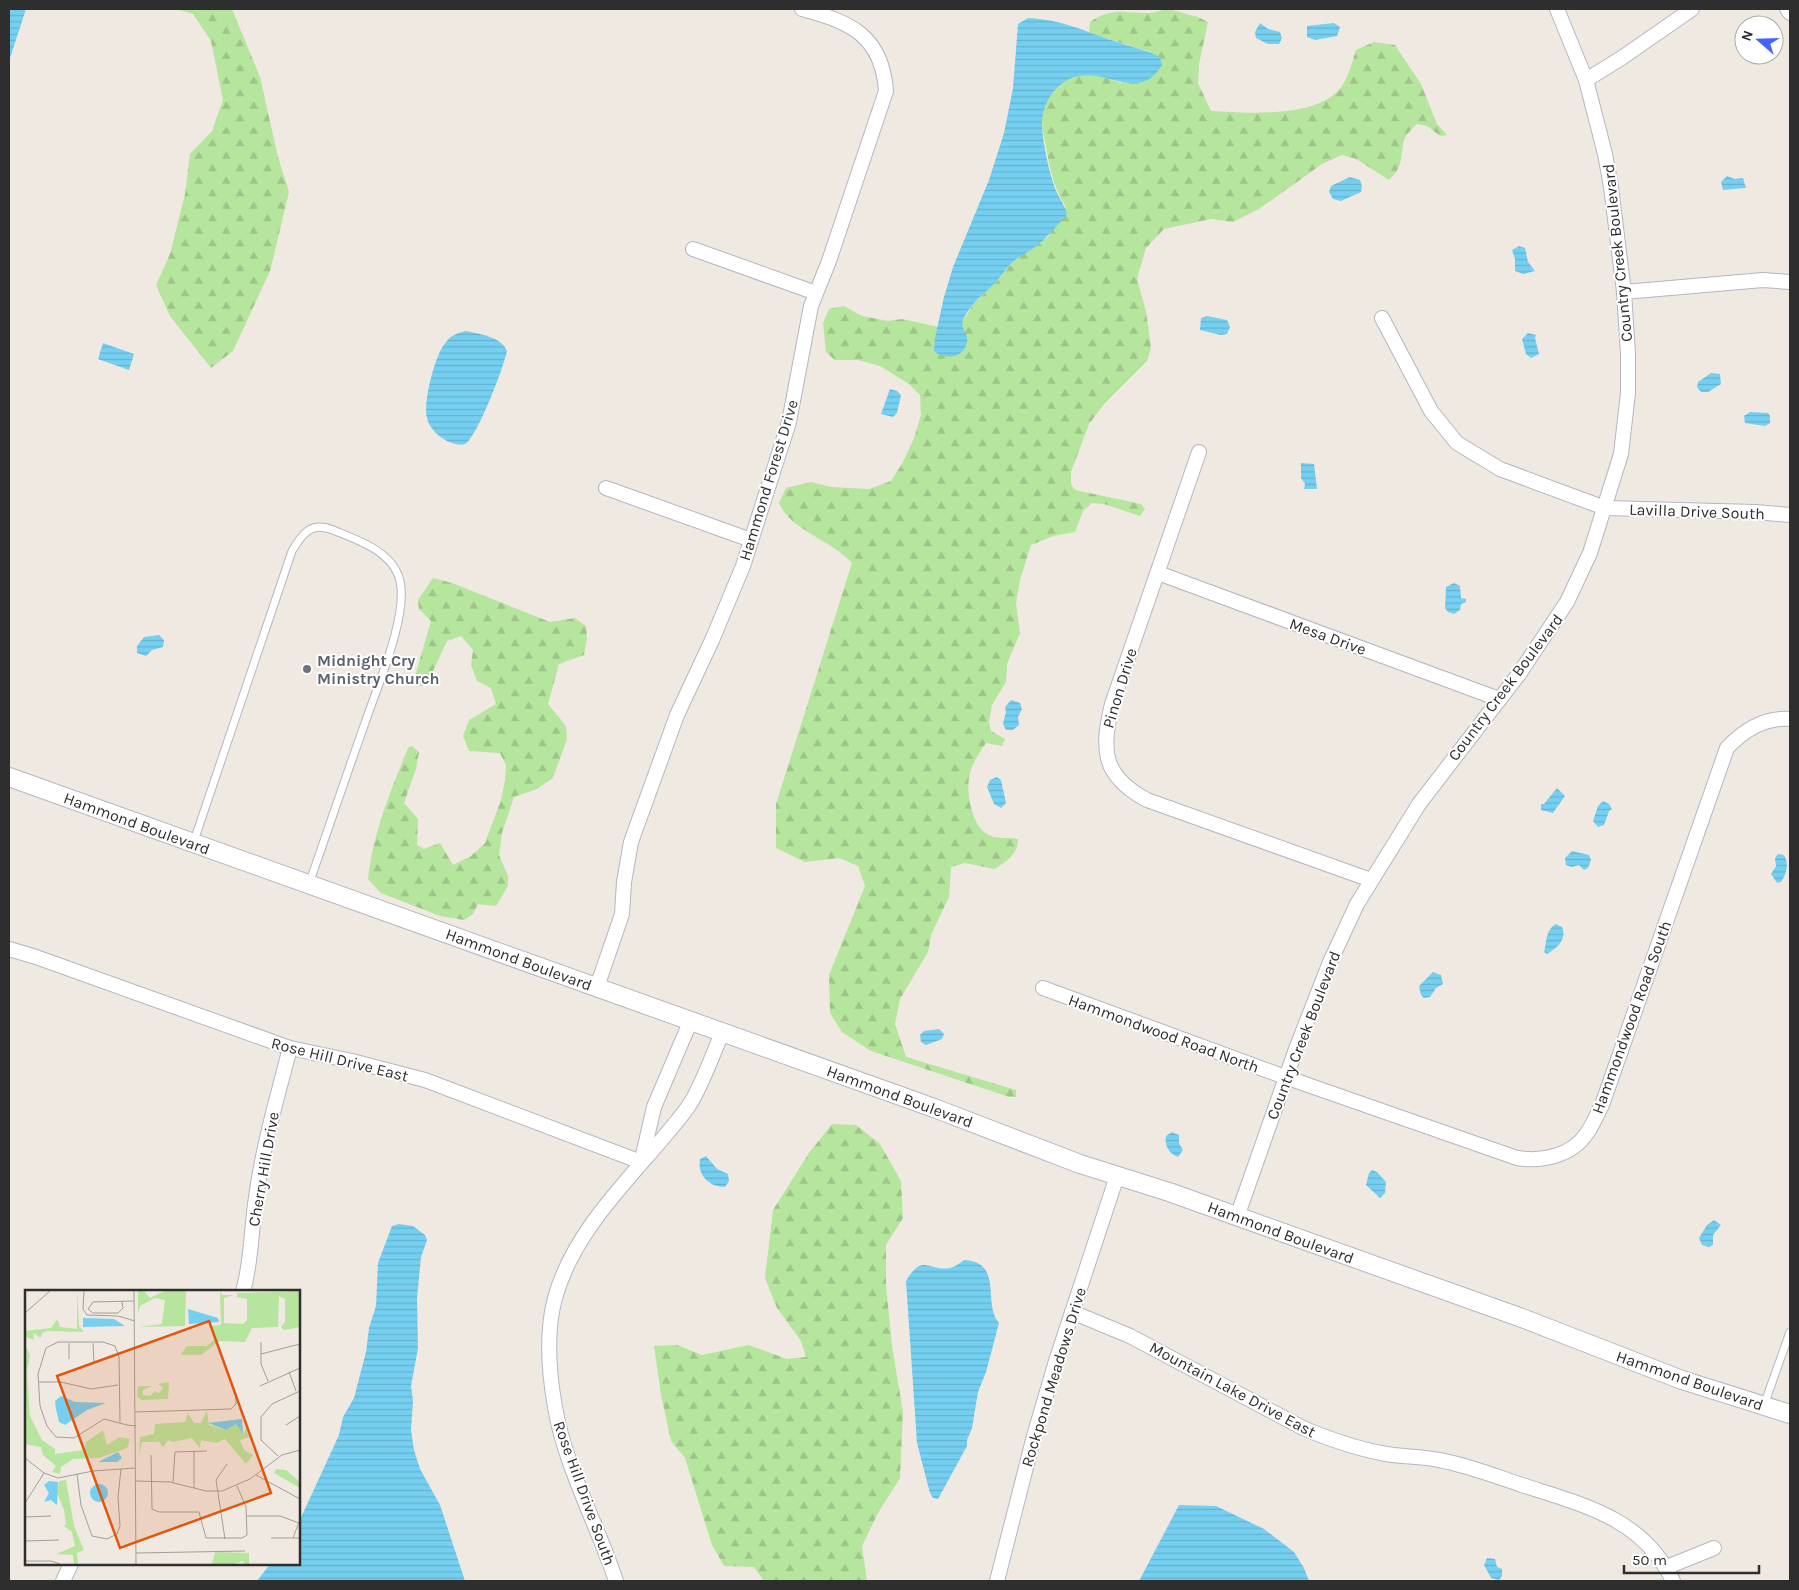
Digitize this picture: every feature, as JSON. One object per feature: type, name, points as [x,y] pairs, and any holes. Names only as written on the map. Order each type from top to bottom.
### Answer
[{"type":"street","name":"Hammond Forest Drive","points":[[597,987],[622,914],[624,882],[630,842],[677,715],[713,638],[751,540],[789,422],[811,306],[829,260],[886,91],[883,65],[877,50],[859,30],[802,9]]},
{"type":"street","name":"Country Creek Boulevard","points":[[1236,1217],[1285,1077],[1330,962],[1357,904],[1419,804],[1499,699],[1567,602],[1585,567],[1621,454],[1628,393],[1624,292],[1605,154],[1586,80],[1556,9]]},
{"type":"street","points":[[1586,80],[1692,9]]},
{"type":"street","points":[[1787,9],[1790,13]]},
{"type":"street","points":[[693,249],[816,292]]},
{"type":"street","points":[[1624,292],[1762,280],[1790,282]]},
{"type":"street","name":"Lavilla Drive South","points":[[1382,318],[1430,411],[1457,443],[1500,469],[1605,508],[1754,512],[1790,515]]},
{"type":"street","name":"Pinon Drive","points":[[1199,452],[1112,704],[1105,734],[1105,753],[1116,776],[1132,792],[1147,800],[1371,880]]},
{"type":"street","points":[[606,488],[751,540]]},
{"type":"street","name":"Mesa Drive","points":[[1158,574],[1499,699]]},
{"type":"street","name":"Hammondwood Road South","points":[[1285,1077],[1517,1158],[1547,1158],[1569,1149],[1587,1134],[1602,1105],[1727,748],[1739,734],[1761,723],[1790,719]]},
{"type":"street","name":"Hammond Boulevard","points":[[9,777],[692,1020],[934,1108],[1080,1164],[1522,1318],[1682,1380],[1790,1414]]},
{"type":"street","name":"Rose Hill Drive East","points":[[9,949],[290,1048],[352,1061],[425,1080],[641,1162]]},
{"type":"street","name":"Hammondwood Road North","points":[[1043,988],[1285,1077]]},
{"type":"street","name":"Rose Hill Drive South","points":[[641,1162],[654,1107],[692,1020]]},
{"type":"street","name":"Rose Hill Drive South","points":[[616,1581],[564,1446],[551,1381],[550,1334],[555,1298],[572,1255],[601,1212],[689,1106],[723,1032]]},
{"type":"street","name":"Cherry Hill Drive","points":[[243,1290],[247,1278],[255,1200],[264,1145],[290,1048]]},
{"type":"street","name":"Rockpond Meadows Drive","points":[[996,1581],[1034,1436],[1072,1312],[1117,1176]]},
{"type":"street","name":"Mountain Lake Drive East","points":[[1072,1312],[1130,1336],[1303,1428],[1326,1437],[1384,1454],[1439,1460],[1465,1466],[1597,1509],[1630,1528],[1654,1550],[1667,1567],[1673,1581]]},
{"type":"street","points":[[1667,1567],[1714,1548]]},
{"type":"street","points":[[63,1581],[71,1565]]},
{"type":"lane","points":[[193,843],[292,551],[303,533],[314,528],[329,528],[370,546],[390,562],[400,579],[402,599],[391,646],[309,884]]},
{"type":"lane","points":[[1764,1405],[1790,1332]]},
{"type":"green space","points":[[176,9],[232,9],[260,77],[278,157],[289,192],[270,271],[233,351],[211,368],[170,316],[156,285],[170,254],[185,194],[190,154],[212,131],[223,100],[211,41],[193,14]]},
{"type":"green space","points":[[1168,9],[1198,17],[1208,22],[1199,64],[1198,83],[1211,111],[1243,113],[1281,112],[1317,104],[1331,97],[1342,86],[1356,50],[1374,42],[1395,45],[1421,84],[1437,124],[1447,135],[1440,136],[1427,126],[1417,124],[1404,140],[1401,161],[1394,175],[1389,180],[1356,159],[1342,155],[1322,164],[1259,209],[1233,222],[1211,219],[1164,229],[1146,248],[1137,279],[1146,311],[1151,348],[1147,361],[1105,403],[1089,424],[1071,472],[1071,484],[1075,490],[1141,504],[1145,509],[1140,516],[1104,504],[1092,503],[1083,511],[1075,532],[1053,536],[1031,545],[1020,580],[1016,603],[1020,633],[1007,664],[1006,682],[992,705],[989,722],[991,731],[1005,739],[1002,746],[986,743],[973,764],[968,785],[975,820],[985,833],[991,836],[1018,839],[1018,844],[1011,857],[995,869],[965,863],[951,867],[949,897],[931,935],[928,952],[900,999],[895,1024],[906,1057],[1016,1090],[1016,1097],[1009,1097],[871,1051],[842,1032],[830,1013],[829,975],[865,886],[858,866],[839,858],[805,862],[776,848],[776,804],[852,563],[834,548],[792,521],[779,503],[786,488],[811,482],[831,487],[869,489],[891,481],[902,464],[914,438],[921,415],[920,395],[909,384],[880,366],[858,360],[835,360],[826,352],[823,323],[829,309],[844,306],[862,316],[888,321],[902,319],[939,327],[935,338],[962,330],[962,323],[973,304],[997,281],[1015,259],[1048,237],[1066,207],[1054,181],[1043,130],[1043,113],[1051,95],[1065,81],[1082,74],[1099,75],[1121,83],[1150,52],[1089,33],[1090,22],[1111,13],[1150,13]]},
{"type":"green space","points":[[433,578],[452,583],[550,622],[575,618],[586,626],[587,638],[584,655],[559,664],[548,704],[566,726],[567,739],[553,778],[537,789],[514,797],[502,833],[499,855],[508,876],[508,886],[496,906],[478,904],[473,914],[464,920],[440,916],[381,893],[368,879],[378,828],[408,748],[412,746],[419,752],[416,769],[404,803],[418,819],[417,845],[424,849],[440,843],[453,865],[471,856],[485,843],[501,800],[506,765],[500,753],[469,751],[463,736],[469,720],[496,704],[491,688],[477,681],[471,665],[473,650],[461,636],[447,641],[426,686],[415,686],[415,676],[431,621],[419,609],[418,600]]},
{"type":"green space","points":[[832,1124],[856,1125],[880,1144],[901,1181],[903,1218],[886,1245],[886,1285],[892,1346],[903,1412],[900,1478],[878,1513],[862,1546],[867,1581],[764,1581],[754,1567],[724,1566],[712,1545],[685,1458],[671,1441],[661,1395],[654,1346],[677,1345],[702,1355],[749,1345],[787,1359],[806,1357],[801,1341],[777,1308],[765,1278],[773,1210],[809,1153]]},
{"type":"water","points":[[9,9],[26,9],[9,61]]},
{"type":"water","points":[[1028,18],[1063,24],[1144,50],[1160,57],[1162,65],[1151,78],[1139,83],[1126,83],[1097,76],[1083,75],[1068,79],[1054,91],[1044,110],[1042,131],[1052,178],[1067,214],[1052,232],[1033,249],[1012,262],[995,283],[971,307],[964,317],[962,326],[967,342],[962,352],[958,355],[943,356],[934,351],[944,297],[953,267],[989,180],[1004,133],[1013,88],[1018,24]]},
{"type":"water","points":[[1260,23],[1268,29],[1280,32],[1282,38],[1279,44],[1268,44],[1256,38],[1255,32]]},
{"type":"water","points":[[1334,23],[1340,27],[1337,36],[1315,40],[1307,37],[1307,26]]},
{"type":"water","points":[[1727,176],[1735,179],[1743,178],[1746,188],[1723,190],[1721,182]]},
{"type":"water","points":[[1350,177],[1360,180],[1361,192],[1341,201],[1333,199],[1329,192],[1331,186]]},
{"type":"water","points":[[1519,246],[1525,248],[1528,262],[1535,271],[1523,274],[1515,271],[1515,259],[1512,250]]},
{"type":"water","points":[[1207,316],[1227,320],[1230,327],[1227,334],[1221,335],[1200,330],[1201,318]]},
{"type":"water","points":[[466,331],[496,339],[507,351],[483,416],[470,439],[465,444],[460,445],[447,441],[434,431],[428,422],[426,411],[431,378],[442,348],[452,336]]},
{"type":"water","points":[[1528,333],[1536,335],[1539,354],[1531,358],[1526,354],[1522,339]]},
{"type":"water","points":[[103,343],[134,354],[129,370],[98,359]]},
{"type":"water","points":[[1711,373],[1720,374],[1721,384],[1708,392],[1701,392],[1697,387],[1698,382]]},
{"type":"water","points":[[890,389],[897,391],[901,395],[897,413],[893,417],[881,414]]},
{"type":"water","points":[[1750,412],[1768,413],[1770,423],[1765,426],[1745,423],[1744,416]]},
{"type":"water","points":[[1301,463],[1314,464],[1317,489],[1304,489],[1305,484],[1301,478]]},
{"type":"water","points":[[1454,583],[1460,586],[1461,598],[1466,599],[1466,602],[1461,604],[1460,610],[1454,614],[1448,612],[1445,608],[1446,587]]},
{"type":"water","points":[[159,635],[164,640],[163,647],[152,650],[146,656],[137,653],[137,646],[144,637]]},
{"type":"water","points":[[1011,700],[1020,703],[1022,709],[1018,717],[1019,725],[1013,730],[1006,730],[1003,724],[1006,712],[1005,707]]},
{"type":"water","points":[[997,777],[1001,780],[1006,803],[1001,808],[994,804],[987,787],[990,780]]},
{"type":"water","points":[[1557,788],[1565,796],[1553,813],[1541,810],[1541,804],[1544,804]]},
{"type":"water","points":[[1603,801],[1609,804],[1612,809],[1609,811],[1604,825],[1598,827],[1593,821],[1598,806]]},
{"type":"water","points":[[1572,851],[1589,855],[1591,860],[1588,868],[1584,870],[1579,865],[1572,867],[1566,865],[1565,858]]},
{"type":"water","points":[[1778,854],[1784,855],[1787,865],[1783,879],[1777,883],[1771,874],[1776,866],[1775,858]]},
{"type":"water","points":[[1556,924],[1562,927],[1562,940],[1554,950],[1547,954],[1544,952],[1547,937],[1552,927]]},
{"type":"water","points":[[1433,972],[1441,975],[1443,984],[1436,988],[1430,997],[1424,998],[1421,995],[1419,986]]},
{"type":"water","points":[[939,1029],[944,1034],[942,1039],[926,1045],[921,1042],[920,1035],[924,1031]]},
{"type":"water","points":[[1172,1132],[1179,1135],[1179,1143],[1183,1150],[1178,1157],[1170,1151],[1166,1143],[1166,1136]]},
{"type":"water","points":[[706,1156],[717,1169],[728,1174],[729,1181],[725,1187],[714,1185],[702,1175],[700,1159]]},
{"type":"water","points":[[1372,1170],[1377,1172],[1386,1182],[1385,1193],[1380,1198],[1366,1185],[1369,1173]]},
{"type":"water","points":[[1714,1220],[1721,1225],[1713,1235],[1713,1245],[1709,1247],[1702,1245],[1699,1238],[1707,1225]]},
{"type":"water","points":[[399,1224],[413,1226],[425,1235],[427,1240],[421,1257],[417,1298],[418,1348],[411,1386],[413,1401],[411,1430],[414,1450],[420,1469],[440,1505],[465,1581],[257,1581],[269,1565],[300,1565],[300,1520],[339,1435],[343,1417],[354,1398],[366,1352],[369,1328],[376,1306],[378,1263],[392,1226]]},
{"type":"water","points":[[964,1260],[976,1262],[984,1268],[990,1285],[994,1315],[999,1323],[986,1372],[978,1392],[967,1446],[938,1499],[933,1498],[930,1493],[917,1443],[906,1281],[917,1267],[922,1265],[943,1269],[956,1266]]},
{"type":"water","points":[[1179,1505],[1216,1506],[1264,1529],[1294,1552],[1304,1568],[1309,1581],[1139,1581]]},
{"type":"water","points":[[1487,1558],[1495,1559],[1497,1567],[1502,1569],[1502,1576],[1499,1580],[1491,1578],[1484,1565]]},
{"type":"place","name":"Midnight Cry Ministry Church","points":[[307,669]]}]
